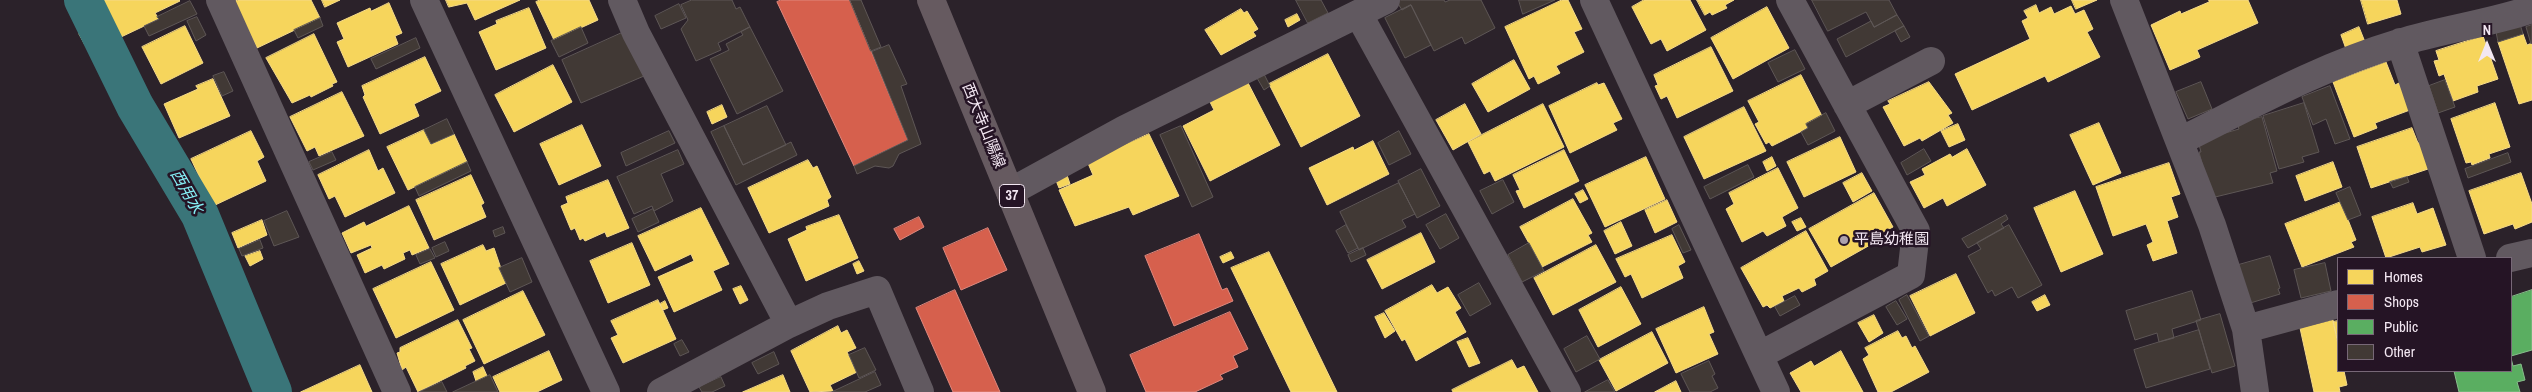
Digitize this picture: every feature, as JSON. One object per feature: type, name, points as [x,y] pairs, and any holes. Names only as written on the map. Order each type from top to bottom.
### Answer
[{"type":"main road","name":"西大寺山陽線","points":[[931,0],[1092,392]]},
{"type":"street","points":[[220,0],[397,392]]},
{"type":"street","points":[[424,0],[606,392]]},
{"type":"street","points":[[622,0],[636,33],[789,324]]},
{"type":"street","points":[[1010,192],[1125,129],[1386,0]]},
{"type":"street","points":[[1760,356],[1911,275],[1916,231],[1790,0]]},
{"type":"street","points":[[2124,0],[2212,225],[2246,329],[2255,392]]},
{"type":"street","points":[[1596,1],[1776,392]]},
{"type":"street","points":[[2180,141],[2320,70],[2400,42],[2500,20],[2532,9]]},
{"type":"street","points":[[1359,15],[1567,392]]},
{"type":"street","points":[[2400,42],[2472,257]]},
{"type":"street","points":[[1847,105],[1931,62]]},
{"type":"street","points":[[2512,258],[2532,253]]},
{"type":"street","points":[[661,392],[789,324],[828,306],[877,290],[920,392]]},
{"type":"street","points":[[2246,329],[2337,304]]},
{"type":"building: Homes","points":[[103,0],[180,1],[155,13],[159,19],[121,37]]},
{"type":"building: Homes","points":[[238,0],[311,0],[320,18],[257,48],[234,2]]},
{"type":"building: Homes","points":[[322,0],[340,0],[325,7]]},
{"type":"building: Homes","points":[[446,0],[520,0],[475,20],[467,3],[449,7]]},
{"type":"building: Homes","points":[[540,0],[589,0],[598,20],[554,40],[536,2]]},
{"type":"building: Homes","points":[[1562,0],[1568,0],[1582,29],[1574,32],[1584,52],[1556,66],[1560,73],[1538,84],[1534,76],[1529,79],[1505,27]]},
{"type":"building: Homes","points":[[1644,0],[1690,0],[1706,30],[1667,51],[1661,39],[1651,44],[1632,7]]},
{"type":"building: Homes","points":[[1697,0],[1734,0],[1725,5],[1727,8],[1712,15],[1710,12],[1705,15]]},
{"type":"building: Homes","points":[[2072,0],[2097,0],[2076,9]]},
{"type":"building: Homes","points":[[2209,0],[2248,0],[2258,23],[2197,50],[2200,57],[2170,70],[2151,25],[2180,11],[2181,14],[2209,2]]},
{"type":"building: Homes","points":[[2361,0],[2397,0],[2401,14],[2368,24]]},
{"type":"building: Homes","points":[[389,3],[402,33],[395,36],[398,44],[348,67],[337,42],[344,39],[337,23],[370,8],[371,11]]},
{"type":"building: Homes","points":[[2036,5],[2039,13],[2051,7],[2054,14],[2071,6],[2075,14],[2084,10],[2093,29],[2087,32],[2100,57],[2048,82],[2045,76],[1972,110],[1955,74],[2030,39],[2022,21],[2028,18],[2024,11]]},
{"type":"building: Homes","points":[[1767,7],[1789,48],[1733,79],[1711,38]]},
{"type":"building: Homes","points":[[529,8],[546,48],[496,70],[479,32],[497,24],[496,21]]},
{"type":"building: Homes","points":[[1241,9],[1244,13],[1247,11],[1258,29],[1253,32],[1256,36],[1221,55],[1205,30]]},
{"type":"building: Homes","points":[[1297,14],[1300,20],[1288,27],[1285,20]]},
{"type":"building: Homes","points":[[185,26],[203,63],[161,84],[142,47]]},
{"type":"building: Homes","points":[[2359,27],[2365,42],[2346,49],[2341,35]]},
{"type":"building: Homes","points":[[87,30],[93,42],[85,45],[79,34]]},
{"type":"building: Homes","points":[[314,34],[337,82],[311,97],[310,95],[292,103],[266,58]]},
{"type":"building: Homes","points":[[2523,34],[2527,45],[2532,43],[2532,100],[2519,104],[2498,42]]},
{"type":"building: Homes","points":[[2483,36],[2498,79],[2477,86],[2478,92],[2453,101],[2444,74],[2439,76],[2434,61],[2439,60],[2436,51]]},
{"type":"building: Homes","points":[[1711,47],[1733,91],[1677,118],[1667,96],[1661,99],[1655,86],[1658,85],[1654,75]]},
{"type":"building: Homes","points":[[1328,54],[1360,116],[1301,147],[1269,84]]},
{"type":"building: Homes","points":[[425,57],[441,91],[414,104],[419,116],[380,134],[363,97],[365,95],[362,86]]},
{"type":"building: Homes","points":[[1514,60],[1530,89],[1488,112],[1472,84]]},
{"type":"building: Homes","points":[[2386,62],[2395,85],[2399,83],[2410,110],[2375,123],[2377,128],[2354,137],[2333,82]]},
{"type":"building: Homes","points":[[553,65],[572,102],[514,132],[495,95]]},
{"type":"building: Homes","points":[[1801,75],[1822,116],[1806,124],[1808,128],[1772,146],[1769,142],[1766,144],[1755,124],[1759,122],[1748,101]]},
{"type":"building: Homes","points":[[213,79],[230,116],[179,138],[164,104],[198,89],[196,86]]},
{"type":"building: Homes","points":[[1246,79],[1280,145],[1210,181],[1183,126],[1214,110],[1208,98]]},
{"type":"building: Homes","points":[[1929,82],[1952,113],[1948,115],[1953,123],[1922,141],[1920,138],[1904,146],[1883,107],[1890,104],[1888,101]]},
{"type":"building: Homes","points":[[1597,83],[1598,85],[1604,83],[1622,119],[1613,123],[1617,130],[1570,153],[1549,106]]},
{"type":"building: Homes","points":[[342,92],[364,136],[319,156],[315,147],[307,151],[290,117]]},
{"type":"building: Homes","points":[[2495,103],[2510,147],[2489,154],[2490,158],[2472,165],[2471,162],[2466,163],[2451,119]]},
{"type":"building: Homes","points":[[1465,104],[1481,134],[1453,150],[1436,120]]},
{"type":"building: Homes","points":[[1543,104],[1564,147],[1495,181],[1490,171],[1484,174],[1468,142]]},
{"type":"building: Homes","points":[[722,105],[727,117],[712,124],[707,112]]},
{"type":"building: Homes","points":[[1744,107],[1766,151],[1704,179],[1684,137]]},
{"type":"building: Homes","points":[[2099,123],[2121,173],[2093,185],[2070,135]]},
{"type":"building: Homes","points":[[1958,124],[1965,140],[1949,147],[1941,131]]},
{"type":"building: Homes","points":[[582,125],[601,166],[559,185],[540,144]]},
{"type":"building: Homes","points":[[2412,128],[2418,143],[2421,142],[2431,168],[2371,188],[2357,147]]},
{"type":"building: Homes","points":[[424,130],[431,144],[454,134],[467,162],[408,190],[387,147]]},
{"type":"building: Homes","points":[[251,131],[264,157],[257,161],[266,181],[213,206],[191,159]]},
{"type":"building: Homes","points":[[1149,134],[1179,196],[1133,215],[1129,207],[1075,226],[1059,190],[1093,175],[1087,161]]},
{"type":"building: Homes","points":[[1840,137],[1856,172],[1804,197],[1787,162]]},
{"type":"building: Homes","points":[[1373,141],[1389,174],[1327,205],[1309,168],[1353,147],[1354,150]]},
{"type":"building: Homes","points":[[1967,149],[1986,185],[1947,206],[1943,198],[1924,208],[1910,182],[1925,175],[1922,169],[1950,154],[1952,157]]},
{"type":"building: Homes","points":[[369,150],[378,171],[383,168],[395,193],[345,217],[335,196],[329,199],[318,175]]},
{"type":"building: Homes","points":[[1564,150],[1579,181],[1524,208],[1516,191],[1520,190],[1513,175]]},
{"type":"building: Homes","points":[[1646,157],[1665,199],[1605,227],[1585,185]]},
{"type":"building: Homes","points":[[1772,157],[1776,166],[1767,171],[1763,162]]},
{"type":"building: Homes","points":[[808,160],[813,168],[817,166],[831,197],[827,200],[829,206],[769,233],[748,188]]},
{"type":"building: Homes","points":[[2333,162],[2342,187],[2305,201],[2296,176]]},
{"type":"building: Homes","points":[[2169,163],[2180,194],[2171,197],[2178,217],[2167,221],[2177,253],[2153,261],[2147,245],[2153,242],[2146,224],[2113,236],[2096,187]]},
{"type":"building: Homes","points":[[1778,168],[1798,208],[1782,217],[1786,226],[1767,236],[1763,231],[1742,242],[1726,209],[1734,204],[1729,193]]},
{"type":"building: Homes","points":[[1862,173],[1872,191],[1853,202],[1843,183]]},
{"type":"building: Homes","points":[[2521,173],[2532,204],[2532,222],[2515,229],[2513,224],[2484,234],[2469,191]]},
{"type":"building: Homes","points":[[471,175],[484,203],[481,205],[486,217],[434,240],[416,200]]},
{"type":"building: Homes","points":[[1067,175],[1070,184],[1059,188],[1055,178]]},
{"type":"building: Homes","points":[[608,180],[629,228],[607,237],[605,232],[585,241],[583,238],[580,240],[575,228],[571,230],[561,206],[568,203],[566,197]]},
{"type":"building: Homes","points":[[1583,190],[1588,199],[1580,203],[1575,194]]},
{"type":"building: Homes","points":[[2075,191],[2103,254],[2061,272],[2034,208]]},
{"type":"building: Homes","points":[[1874,193],[1893,227],[1877,235],[1879,240],[1831,267],[1809,229]]},
{"type":"building: Homes","points":[[1573,199],[1592,233],[1588,235],[1592,242],[1542,267],[1520,227]]},
{"type":"building: Homes","points":[[1667,200],[1677,222],[1655,233],[1645,210]]},
{"type":"building: Homes","points":[[2341,202],[2356,240],[2351,242],[2354,247],[2302,267],[2285,224]]},
{"type":"building: Homes","points":[[2413,203],[2417,214],[2433,208],[2446,245],[2422,252],[2420,247],[2386,257],[2372,217]]},
{"type":"building: Homes","points":[[409,206],[429,248],[412,255],[410,250],[403,253],[405,259],[384,269],[382,265],[365,273],[357,255],[372,248],[371,245],[351,253],[342,233],[364,222],[366,226]]},
{"type":"building: Homes","points":[[701,208],[729,264],[713,271],[722,290],[674,312],[658,277],[694,261],[691,254],[655,271],[638,236]]},
{"type":"building: Homes","points":[[839,215],[858,258],[806,281],[788,239],[807,230],[806,227]]},
{"type":"building: Homes","points":[[1801,218],[1806,227],[1797,231],[1792,222]]},
{"type":"building: Homes","points":[[262,220],[267,235],[238,248],[232,233]]},
{"type":"building: Homes","points":[[1621,222],[1632,246],[1615,254],[1604,231]]},
{"type":"building: Homes","points":[[1806,231],[1828,271],[1814,279],[1816,285],[1802,292],[1799,288],[1782,296],[1784,301],[1770,308],[1767,305],[1763,307],[1741,268]]},
{"type":"building: Homes","points":[[1421,233],[1435,262],[1382,289],[1367,260]]},
{"type":"building: Homes","points":[[1672,235],[1685,262],[1678,266],[1683,278],[1642,298],[1631,274],[1625,277],[1616,259]]},
{"type":"building: Homes","points":[[632,243],[650,285],[608,303],[590,261]]},
{"type":"building: Homes","points":[[483,245],[486,251],[494,248],[506,283],[460,305],[441,264]]},
{"type":"building: Homes","points":[[1596,245],[1616,282],[1553,315],[1534,278]]},
{"type":"building: Homes","points":[[260,251],[263,259],[250,266],[245,256]]},
{"type":"building: Homes","points":[[1231,252],[1234,258],[1223,263],[1220,257]]},
{"type":"building: Homes","points":[[1269,252],[1337,392],[1291,392],[1231,268]]},
{"type":"building: Homes","points":[[859,261],[864,271],[857,274],[853,264]]},
{"type":"building: Homes","points":[[431,262],[454,310],[396,338],[373,289]]},
{"type":"building: Homes","points":[[1956,274],[1975,313],[1930,336],[1910,296]]},
{"type":"building: Homes","points":[[1432,285],[1437,293],[1448,287],[1461,308],[1455,312],[1466,332],[1416,361],[1405,339],[1402,341],[1385,311]]},
{"type":"building: Homes","points":[[741,286],[748,300],[740,304],[733,289]]},
{"type":"building: Homes","points":[[1621,287],[1641,324],[1598,347],[1579,310]]},
{"type":"building: Homes","points":[[523,291],[545,335],[484,364],[463,320]]},
{"type":"building: Homes","points":[[2045,295],[2050,305],[2037,311],[2032,302]]},
{"type":"building: Homes","points":[[658,300],[676,339],[623,363],[611,338],[618,335],[611,321]]},
{"type":"building: Homes","points":[[665,301],[668,308],[663,310],[660,304]]},
{"type":"building: Homes","points":[[1704,307],[1714,332],[1709,334],[1718,354],[1676,373],[1656,329]]},
{"type":"building: Homes","points":[[1384,313],[1395,331],[1385,338],[1375,317]]},
{"type":"building: Homes","points":[[1874,315],[1883,333],[1869,342],[1858,323]]},
{"type":"building: Homes","points":[[458,320],[472,348],[469,349],[475,361],[465,366],[466,368],[418,392],[406,367],[402,370],[397,353],[400,352],[400,348]]},
{"type":"building: Homes","points":[[2333,320],[2337,340],[2337,372],[2344,372],[2347,385],[2339,387],[2340,392],[2314,392],[2300,328]]},
{"type":"building: Homes","points":[[2337,321],[2337,338],[2333,322]]},
{"type":"building: Homes","points":[[838,326],[841,333],[847,330],[856,348],[847,352],[857,372],[830,385],[833,391],[810,392],[791,351]]},
{"type":"building: Homes","points":[[1898,331],[1902,338],[1906,336],[1912,348],[1915,346],[1929,372],[1891,392],[1878,392],[1863,359],[1869,355],[1865,348]]},
{"type":"building: Homes","points":[[1652,332],[1668,363],[1616,391],[1599,360]]},
{"type":"building: Homes","points":[[1468,338],[1480,363],[1469,367],[1457,342]]},
{"type":"building: Homes","points":[[549,351],[562,380],[537,392],[500,392],[493,377]]},
{"type":"building: Homes","points":[[1841,351],[1863,392],[1801,392],[1790,373],[1811,361],[1814,366]]},
{"type":"building: Homes","points":[[1512,360],[1517,369],[1524,366],[1538,392],[1453,392],[1452,390]]},
{"type":"building: Homes","points":[[360,365],[372,392],[301,392]]},
{"type":"building: Homes","points":[[483,367],[487,376],[476,381],[473,372]]},
{"type":"building: Homes","points":[[783,375],[790,392],[743,392]]},
{"type":"building: Homes","points":[[1676,381],[1681,392],[1655,392]]},
{"type":"building: Shops","points":[[781,0],[850,0],[908,140],[854,166],[777,2]]},
{"type":"building: Shops","points":[[919,217],[924,227],[900,240],[894,229]]},
{"type":"building: Shops","points":[[988,228],[1007,270],[961,290],[943,248]]},
{"type":"building: Shops","points":[[1199,234],[1222,290],[1227,288],[1233,301],[1174,326],[1145,256]]},
{"type":"building: Shops","points":[[955,290],[1000,392],[953,392],[916,308]]},
{"type":"building: Shops","points":[[1230,312],[1248,349],[1233,356],[1238,367],[1220,375],[1223,379],[1195,392],[1146,392],[1130,355]]},
{"type":"building: Public","points":[[2532,290],[2532,350],[2512,356],[2512,297]]},
{"type":"building: Public","points":[[2512,362],[2513,366],[2521,364],[2525,380],[2517,382],[2520,392],[2459,392],[2454,372],[2512,372]]},
{"type":"building: Other","points":[[692,0],[732,0],[736,9],[740,7],[750,27],[718,43],[721,50],[696,61],[681,29],[688,20],[681,5]]},
{"type":"building: Other","points":[[850,0],[861,0],[881,47],[871,51]]},
{"type":"building: Other","points":[[1296,0],[1321,0],[1328,13],[1308,23]]},
{"type":"building: Other","points":[[1401,0],[1444,0],[1445,2],[1450,0],[1481,0],[1495,28],[1465,44],[1462,37],[1434,51],[1411,5],[1402,10],[1397,2]]},
{"type":"building: Other","points":[[1519,0],[1555,0],[1523,14]]},
{"type":"building: Other","points":[[1812,0],[1889,0],[1897,15],[1874,27],[1866,12],[1828,31]]},
{"type":"building: Other","points":[[190,1],[197,14],[149,36],[144,26],[159,19],[157,17]]},
{"type":"building: Other","points":[[679,4],[686,18],[661,29],[655,16]]},
{"type":"building: Other","points":[[1411,5],[1431,45],[1405,58],[1385,18]]},
{"type":"building: Other","points":[[1897,15],[1904,26],[1846,57],[1837,39],[1871,21],[1874,27]]},
{"type":"building: Other","points":[[197,17],[206,35],[196,41],[187,21]]},
{"type":"building: Other","points":[[320,18],[323,26],[298,38],[294,30]]},
{"type":"building: Other","points":[[2520,24],[2523,34],[2498,42],[2496,32]]},
{"type":"building: Other","points":[[2532,25],[2532,43],[2531,44],[2526,27]]},
{"type":"building: Other","points":[[1904,26],[1910,37],[1901,42],[1895,31]]},
{"type":"building: Other","points":[[581,27],[588,43],[559,57],[551,41]]},
{"type":"building: Other","points":[[750,27],[783,91],[737,114],[710,59],[729,50],[726,44],[743,35],[741,32]]},
{"type":"building: Other","points":[[624,32],[644,76],[581,103],[562,60]]},
{"type":"building: Other","points":[[416,38],[420,48],[376,69],[371,59]]},
{"type":"building: Other","points":[[889,45],[907,84],[901,86],[921,144],[899,154],[893,166],[889,168],[875,166],[857,174],[854,166],[908,140],[872,52]]},
{"type":"building: Other","points":[[1795,50],[1805,69],[1778,82],[1768,63]]},
{"type":"building: Other","points":[[224,72],[233,91],[222,96],[213,76]]},
{"type":"building: Other","points":[[1264,74],[1270,86],[1264,90],[1257,78]]},
{"type":"building: Other","points":[[2445,80],[2455,107],[2438,113],[2429,86]]},
{"type":"building: Other","points":[[2201,82],[2212,109],[2188,119],[2176,92]]},
{"type":"building: Other","points":[[2330,86],[2350,139],[2335,144],[2326,119],[2313,125],[2302,97]]},
{"type":"building: Other","points":[[2304,103],[2319,152],[2302,157],[2304,162],[2279,169],[2263,116]]},
{"type":"building: Other","points":[[767,106],[786,145],[743,165],[724,126]]},
{"type":"building: Other","points":[[1826,113],[1835,131],[1808,145],[1801,132],[1808,128],[1806,124]]},
{"type":"building: Other","points":[[2262,117],[2277,171],[2270,173],[2273,183],[2211,198],[2198,141],[2239,129],[2237,123]]},
{"type":"building: Other","points":[[447,119],[454,134],[431,144],[424,130]]},
{"type":"building: Other","points":[[724,126],[743,165],[791,142],[797,155],[736,185],[711,132]]},
{"type":"building: Other","points":[[1181,126],[1213,197],[1192,207],[1160,135]]},
{"type":"building: Other","points":[[669,131],[675,143],[626,166],[621,153]]},
{"type":"building: Other","points":[[1399,131],[1411,154],[1389,165],[1378,143]]},
{"type":"building: Other","points":[[1924,149],[1931,161],[1907,175],[1901,163]]},
{"type":"building: Other","points":[[678,150],[684,164],[661,174],[673,201],[654,211],[652,206],[634,214],[617,177]]},
{"type":"building: Other","points":[[332,152],[336,160],[313,170],[309,162]]},
{"type":"building: Other","points":[[2508,153],[2511,162],[2468,178],[2465,169]]},
{"type":"building: Other","points":[[467,162],[471,171],[419,196],[415,187]]},
{"type":"building: Other","points":[[1748,165],[1754,177],[1710,199],[1704,187]]},
{"type":"building: Other","points":[[1421,169],[1440,206],[1417,218],[1398,181]]},
{"type":"building: Other","points":[[2407,177],[2409,182],[2393,188],[2390,182]]},
{"type":"building: Other","points":[[1503,180],[1514,202],[1492,214],[1480,191]]},
{"type":"building: Other","points":[[1399,183],[1415,214],[1402,220],[1406,227],[1359,250],[1340,212]]},
{"type":"building: Other","points":[[2350,187],[2361,215],[2348,220],[2336,193]]},
{"type":"building: Other","points":[[653,209],[659,222],[638,232],[632,219]]},
{"type":"building: Other","points":[[287,211],[299,237],[274,246],[264,221]]},
{"type":"building: Other","points":[[1446,214],[1459,238],[1440,249],[1426,225]]},
{"type":"building: Other","points":[[2006,215],[2008,219],[2001,224],[2004,228],[1968,248],[1962,239]]},
{"type":"building: Other","points":[[1346,225],[1358,248],[1348,253],[1336,231]]},
{"type":"building: Other","points":[[1679,225],[1691,250],[1683,253],[1672,229]]},
{"type":"building: Other","points":[[2009,225],[2042,285],[2018,298],[2012,287],[1995,296],[1992,290],[1988,293],[1968,256],[1981,249],[1977,243]]},
{"type":"building: Other","points":[[503,227],[505,233],[495,237],[493,231]]},
{"type":"building: Other","points":[[260,240],[263,248],[242,256],[239,249]]},
{"type":"building: Other","points":[[445,242],[449,251],[436,257],[432,248]]},
{"type":"building: Other","points":[[1529,243],[1544,271],[1522,282],[1508,255]]},
{"type":"building: Other","points":[[1363,248],[1366,255],[1351,262],[1348,255]]},
{"type":"building: Other","points":[[430,249],[435,258],[420,264],[416,255]]},
{"type":"building: Other","points":[[2270,256],[2280,288],[2278,289],[2280,294],[2247,304],[2235,266]]},
{"type":"building: Other","points":[[522,258],[532,282],[510,292],[499,268]]},
{"type":"building: Other","points":[[2325,263],[2331,291],[2301,298],[2294,270]]},
{"type":"building: Other","points":[[1479,283],[1491,304],[1470,316],[1458,295]]},
{"type":"building: Other","points":[[2192,291],[2201,320],[2172,329],[2174,338],[2159,342],[2157,333],[2135,340],[2126,311]]},
{"type":"building: Other","points":[[1907,295],[1929,336],[1920,341],[1899,300]]},
{"type":"building: Other","points":[[1795,296],[1800,305],[1780,316],[1775,307]]},
{"type":"building: Other","points":[[1896,301],[1907,319],[1897,325],[1886,307]]},
{"type":"building: Other","points":[[2220,314],[2235,366],[2212,373],[2196,321]]},
{"type":"building: Other","points":[[2199,330],[2210,369],[2146,388],[2134,350]]},
{"type":"building: Other","points":[[1587,336],[1600,359],[1576,372],[1564,349]]},
{"type":"building: Other","points":[[682,340],[689,352],[680,356],[674,344]]},
{"type":"building: Other","points":[[865,348],[876,370],[859,378],[849,355]]},
{"type":"building: Other","points":[[774,352],[779,364],[758,374],[752,363]]},
{"type":"building: Other","points":[[1709,361],[1715,374],[1712,376],[1718,388],[1710,392],[1690,392],[1681,374]]},
{"type":"building: Other","points":[[875,372],[881,385],[865,392],[832,392]]},
{"type":"building: Other","points":[[490,375],[498,392],[453,392]]},
{"type":"building: Other","points":[[721,377],[725,386],[712,392],[702,392],[699,387]]},
{"type":"building: Other","points":[[1608,380],[1615,392],[1585,392]]},
{"type":"building: Other","points":[[442,382],[447,392],[419,392]]},
{"type":"waterway","name":"西用水","points":[[83,0],[135,106],[200,215],[273,392]]},
{"type":"place","name":"平島幼稚園","points":[[1844,240]]}]
